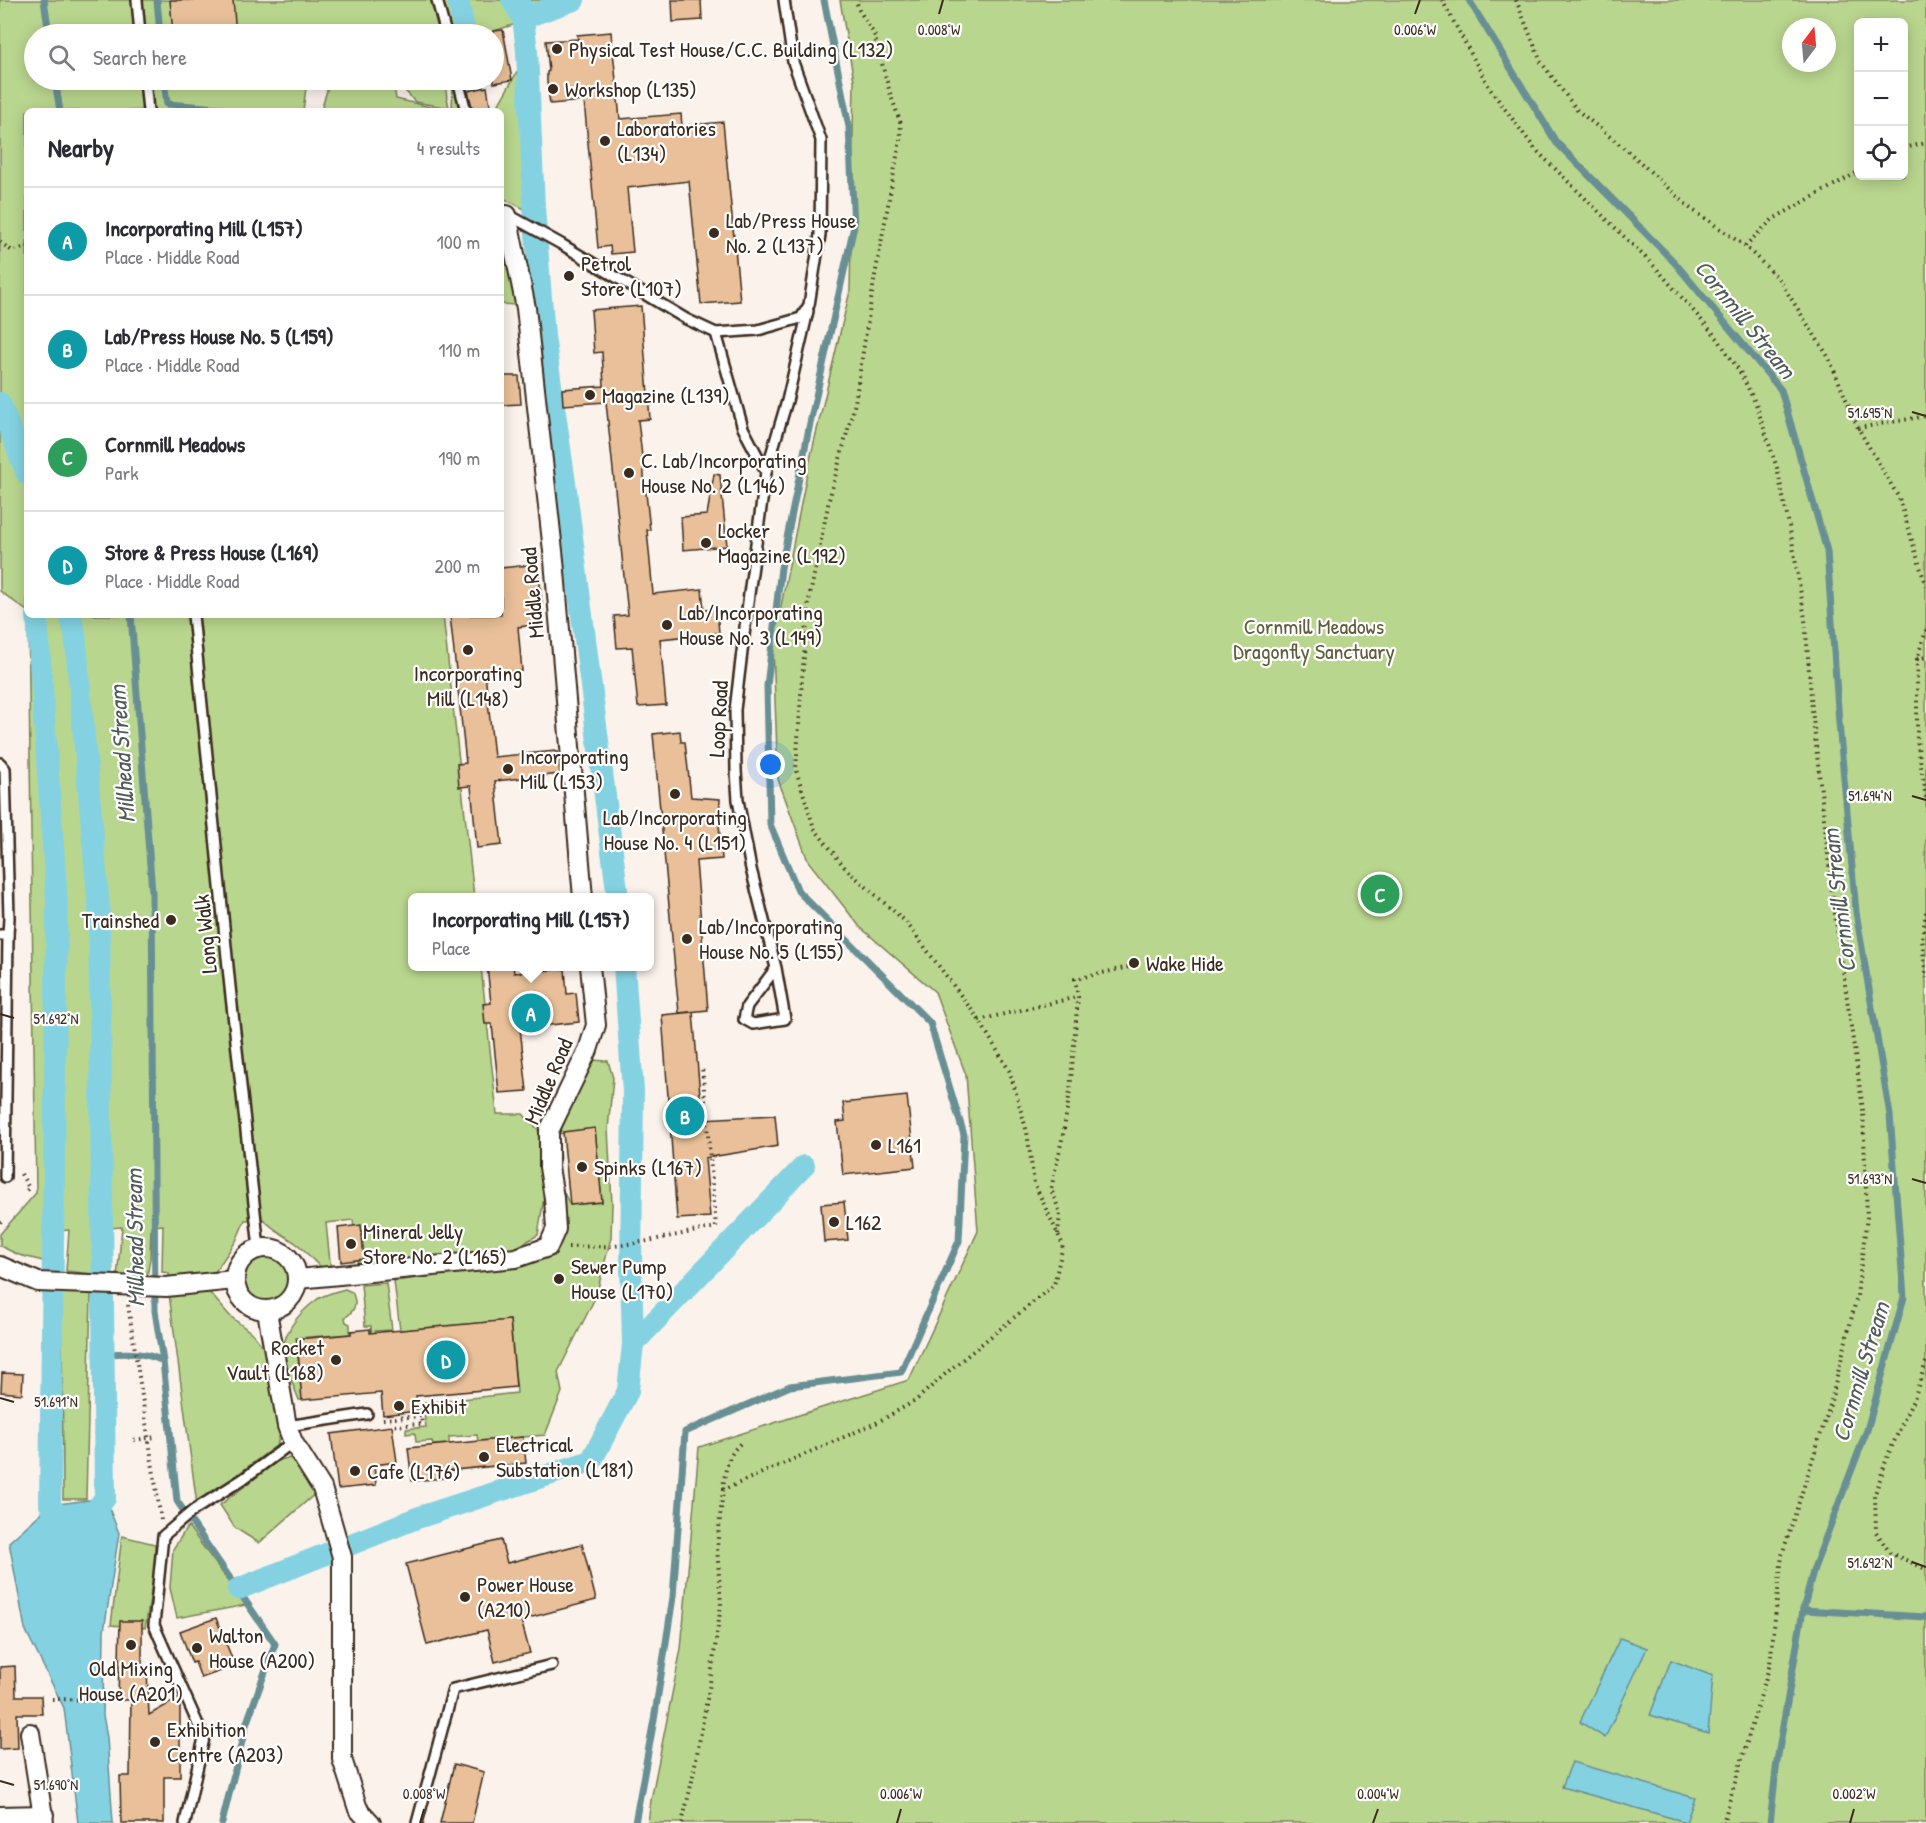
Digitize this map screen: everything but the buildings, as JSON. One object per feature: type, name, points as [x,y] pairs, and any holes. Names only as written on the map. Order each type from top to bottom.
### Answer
[{"type":"street","name":"Middle Road","points":[[510,215],[526,308],[554,560],[583,893]]},
{"type":"street","name":"Middle Road","points":[[548,1247],[556,1229],[549,1167],[549,1131],[588,1050],[596,1025],[591,971]]},
{"type":"street","points":[[298,1280],[516,1258],[548,1247]]},
{"type":"street","points":[[259,1248],[275,1249],[284,1253],[292,1260],[296,1269],[298,1280],[296,1289],[292,1297],[277,1309],[257,1310],[248,1306],[236,1290],[235,1270],[246,1254],[259,1248]]},
{"type":"street","points":[[0,1266],[38,1282],[166,1287],[234,1280]]},
{"type":"street","points":[[267,1311],[290,1434],[322,1488],[342,1557],[342,1760],[358,1809],[371,1823]]},
{"type":"street","points":[[0,1816],[44,1819],[30,1733]]},
{"type":"lane","points":[[137,0],[140,24]]},
{"type":"lane","points":[[437,0],[443,24]]},
{"type":"lane","name":"Loop Road","points":[[776,968],[747,1006],[744,1019],[753,1024],[785,1019],[776,968],[751,869],[738,800],[735,710],[766,472],[787,401],[809,305],[820,235],[821,140],[793,62],[784,0]]},
{"type":"lane","points":[[146,90],[148,108]]},
{"type":"lane","points":[[461,90],[465,108]]},
{"type":"lane","points":[[510,215],[686,319],[716,333],[758,330],[801,318],[809,305]]},
{"type":"lane","points":[[716,333],[744,428],[766,472]]},
{"type":"lane","name":"Long Walk","points":[[194,618],[231,999],[259,1248]]},
{"type":"lane","points":[[0,763],[5,769],[9,918],[4,935],[5,1177]]},
{"type":"lane","points":[[185,1823],[204,1738],[154,1625],[166,1532],[194,1510],[243,1479],[290,1434],[367,1414]]},
{"type":"lane","points":[[417,1823],[453,1689],[552,1665]]},
{"type":"path","points":[[723,1490],[876,1423],[915,1401],[1054,1285],[1063,1245],[1034,1183],[1027,1132],[1010,1072],[979,1020],[906,922],[846,869],[814,828],[796,770],[809,600],[829,500],[855,403],[874,281],[900,140],[901,124],[874,34],[859,10],[856,0]]},
{"type":"path","points":[[1442,0],[1490,89],[1535,149],[1656,268],[1718,339],[1740,372],[1756,404],[1777,468],[1805,619],[1812,709],[1833,901],[1863,1110],[1867,1217],[1857,1296],[1830,1405],[1782,1555],[1770,1664],[1723,1823]]},
{"type":"path","points":[[1516,0],[1541,62],[1577,110],[1630,153],[1690,208],[1745,246],[1778,278],[1829,358],[1858,428],[1899,498],[1926,586]]},
{"type":"path","points":[[1908,147],[1926,143]]},
{"type":"path","points":[[1745,246],[1773,219],[1854,174]]},
{"type":"path","points":[[0,242],[12,251],[24,249]]},
{"type":"path","points":[[1858,428],[1926,416]]},
{"type":"path","points":[[1926,630],[1917,660],[1917,740],[1926,798]]},
{"type":"path","points":[[1917,660],[1926,657]]},
{"type":"path","points":[[1926,912],[1922,939],[1926,978]]},
{"type":"path","points":[[1058,1235],[1059,1214],[1051,1189],[1070,1091],[1077,997],[1075,979],[1129,967]]},
{"type":"path","points":[[979,1020],[1077,997]]},
{"type":"path","points":[[548,1247],[615,1246],[716,1227],[702,1066]]},
{"type":"path","points":[[21,1174],[29,1188],[24,1193]]},
{"type":"path","points":[[125,1286],[166,1532]]},
{"type":"path","points":[[1926,1362],[1915,1396],[1888,1455],[1875,1494],[1876,1532],[1890,1553],[1926,1569]]},
{"type":"path","points":[[383,1419],[421,1416],[422,1424],[391,1426]]},
{"type":"path","points":[[134,1440],[156,1437]]},
{"type":"path","points":[[682,1823],[710,1683],[719,1616],[717,1547],[723,1490],[732,1451],[741,1443]]},
{"type":"path","points":[[52,1700],[112,1700]]},
{"type":"green space","points":[[0,0],[582,0],[504,28],[504,24],[24,24],[24,90],[306,90],[303,108],[24,108],[24,609],[0,591]]},
{"type":"green space","name":"Cornmill Meadows Dragonfly Sanctuary","points":[[840,0],[1926,0],[1926,1823],[648,1823],[681,1649],[699,1447],[909,1380],[978,1231],[966,1075],[935,992],[860,927],[808,861],[778,779],[773,647],[808,468],[850,291],[854,81]]},
{"type":"green space","points":[[521,65],[530,212],[504,199],[504,108],[497,108]]},
{"type":"green space","points":[[327,90],[395,90],[396,99],[434,108],[322,108]]},
{"type":"green space","points":[[405,90],[446,90],[449,108],[415,102]]},
{"type":"green space","points":[[453,90],[457,90],[461,108],[452,108]]},
{"type":"green space","points":[[504,246],[514,291],[515,305],[504,304]]},
{"type":"green space","points":[[28,618],[443,618],[474,893],[408,893],[408,971],[481,971],[497,1114],[523,1114],[543,1135],[545,1190],[538,1235],[510,1251],[358,1265],[353,1220],[326,1223],[331,1272],[318,1265],[302,1248],[263,1219],[245,1220],[236,1241],[215,1272],[203,1279],[169,1278],[169,1273],[162,1272],[163,1225],[151,1226],[147,1277],[117,1278],[122,1227],[95,1229],[93,1274],[66,1271],[69,1230],[47,1232],[47,1262],[19,1255],[0,1246],[0,1234],[36,1193]]},
{"type":"green space","points":[[588,1060],[608,1061],[613,1078],[608,1129],[612,1204],[611,1238],[596,1296],[558,1372],[562,1392],[545,1435],[478,1441],[477,1435],[449,1437],[449,1444],[433,1445],[432,1441],[416,1442],[415,1433],[406,1434],[406,1429],[426,1427],[424,1414],[417,1414],[416,1404],[517,1393],[510,1320],[400,1330],[394,1281],[516,1266],[539,1259],[557,1190],[562,1189],[570,1205],[602,1202],[595,1129],[558,1134],[560,1163],[556,1163],[554,1133]]},
{"type":"green space","points":[[266,1252],[276,1254],[285,1260],[291,1269],[293,1279],[291,1289],[285,1298],[276,1304],[266,1306],[256,1304],[247,1298],[241,1289],[239,1279],[241,1269],[247,1260],[256,1254]]},
{"type":"green space","points":[[386,1283],[392,1330],[375,1331],[375,1340],[372,1340],[371,1326],[365,1326],[361,1285]]},
{"type":"green space","points":[[62,1289],[91,1293],[86,1499],[63,1499]]},
{"type":"green space","points":[[345,1289],[352,1292],[355,1300],[353,1309],[345,1318],[350,1324],[350,1334],[296,1338],[302,1400],[299,1400],[284,1356],[285,1340],[297,1318],[315,1301],[325,1295]]},
{"type":"green space","points":[[209,1292],[230,1316],[253,1334],[263,1347],[280,1434],[277,1445],[197,1505],[169,1294]]},
{"type":"green space","points":[[289,1458],[299,1464],[317,1492],[259,1543],[235,1528],[220,1505],[279,1460]]},
{"type":"green space","points":[[188,1526],[246,1605],[177,1618],[170,1588],[173,1549]]},
{"type":"green space","points":[[122,1536],[155,1544],[154,1575],[145,1628],[111,1625]]},
{"type":"water","points":[[105,1498],[119,1533],[104,1631],[103,1715],[107,1738],[113,1823],[78,1823],[64,1708],[25,1629],[9,1542],[50,1505]]},
{"type":"water","points":[[1620,1638],[1647,1648],[1605,1738],[1580,1722]]},
{"type":"water","points":[[1671,1660],[1713,1676],[1708,1733],[1650,1715]]},
{"type":"water","points":[[1572,1762],[1695,1798],[1686,1822],[1562,1787]]},
{"type":"waterway","name":"Millhead Stream","points":[[44,0],[48,24]]},
{"type":"waterway","points":[[157,0],[159,24]]},
{"type":"waterway","points":[[458,0],[463,24]]},
{"type":"waterway","points":[[512,0],[523,18],[527,51],[534,207],[544,336],[617,893]]},
{"type":"waterway","points":[[521,4],[523,18],[574,0]]},
{"type":"waterway","points":[[635,1823],[673,1597],[685,1432],[790,1386],[901,1372],[959,1241],[964,1135],[930,1023],[798,891],[770,824],[767,686],[781,568],[810,423],[854,226],[849,127],[824,0]]},
{"type":"waterway","name":"Cornmill Stream","points":[[1469,0],[1556,142],[1675,263],[1781,390],[1827,551],[1839,723],[1856,912],[1890,1115],[1904,1297],[1867,1430],[1814,1568],[1803,1610],[1777,1761],[1770,1823]]},
{"type":"waterway","name":"Millhead Stream","points":[[57,90],[60,108]]},
{"type":"waterway","points":[[165,90],[167,104],[218,108]]},
{"type":"waterway","points":[[0,403],[24,466]]},
{"type":"waterway","points":[[37,618],[57,903],[50,1505],[67,1528]]},
{"type":"waterway","points":[[71,618],[75,633],[99,908],[105,1498],[86,1523]]},
{"type":"waterway","name":"Millhead Stream","points":[[131,618],[152,892],[155,1311],[163,1361],[177,1501],[275,1644],[246,1725],[222,1823]]},
{"type":"waterway","points":[[238,1589],[417,1518],[591,1461],[628,1391],[633,1344],[631,1265],[633,1091],[624,971]]},
{"type":"waterway","points":[[633,1344],[804,1166]]},
{"type":"waterway","points":[[104,1354],[141,1354],[163,1361]]},
{"type":"waterway","points":[[1803,1610],[1926,1617]]},
{"type":"place","name":"Physical Test House/C.C. Building (L132)","points":[[557,49]]},
{"type":"place","name":"Workshop (L135)","points":[[553,89]]},
{"type":"place","name":"Laboratories (L134)","points":[[605,141]]},
{"type":"place","name":"Lab/Press House No. 2 (L137)","points":[[714,233]]},
{"type":"place","name":"Petrol Store (L107)","points":[[569,276]]},
{"type":"place","name":"Magazine (L139)","points":[[590,395]]},
{"type":"place","name":"C. Lab/Incorporating House No. 2 (L146)","points":[[629,473]]},
{"type":"place","name":"Locker Magazine (L192)","points":[[706,543]]},
{"type":"place","name":"Lab/Incorporating House No. 3 (L149)","points":[[667,625]]},
{"type":"place","name":"Incorporating Mill (L148)","points":[[468,650]]},
{"type":"place","name":"Incorporating Mill (L153)","points":[[508,769]]},
{"type":"place","name":"Lab/Incorporating House No. 4 (L151)","points":[[675,794]]},
{"type":"place","name":"Cornmill Meadows","points":[[1380,894]]},
{"type":"place","name":"Trainshed","points":[[171,920]]},
{"type":"place","name":"Lab/Incorporating House No. 5 (L155)","points":[[687,939]]},
{"type":"place","name":"Wake Hide","points":[[1134,963]]},
{"type":"place","name":"Incorporating Mill (L157)","points":[[531,1013]]},
{"type":"place","name":"Lab/Press House No. 5 (L159)","points":[[685,1116]]},
{"type":"place","name":"L161","points":[[876,1145]]},
{"type":"place","name":"Spinks (L167)","points":[[582,1167]]},
{"type":"place","name":"L162","points":[[834,1222]]},
{"type":"place","name":"Mineral Jelly Store No. 2 (L165)","points":[[351,1244]]},
{"type":"place","name":"Sewer Pump House (L170)","points":[[559,1279]]},
{"type":"place","name":"Rocket Vault (L168)","points":[[336,1360]]},
{"type":"place","name":"Store & Press House (L169)","points":[[446,1360]]},
{"type":"place","name":"Exhibit","points":[[399,1406]]},
{"type":"place","name":"Electrical Substation (L181)","points":[[484,1457]]},
{"type":"place","name":"Cafe (L176)","points":[[355,1471]]},
{"type":"place","name":"Power House (A210)","points":[[465,1597]]},
{"type":"place","name":"Old Mixing House (A201)","points":[[131,1645]]},
{"type":"place","name":"Walton House (A200)","points":[[197,1648]]},
{"type":"place","name":"Exhibition Centre (A203)","points":[[155,1742]]}]
